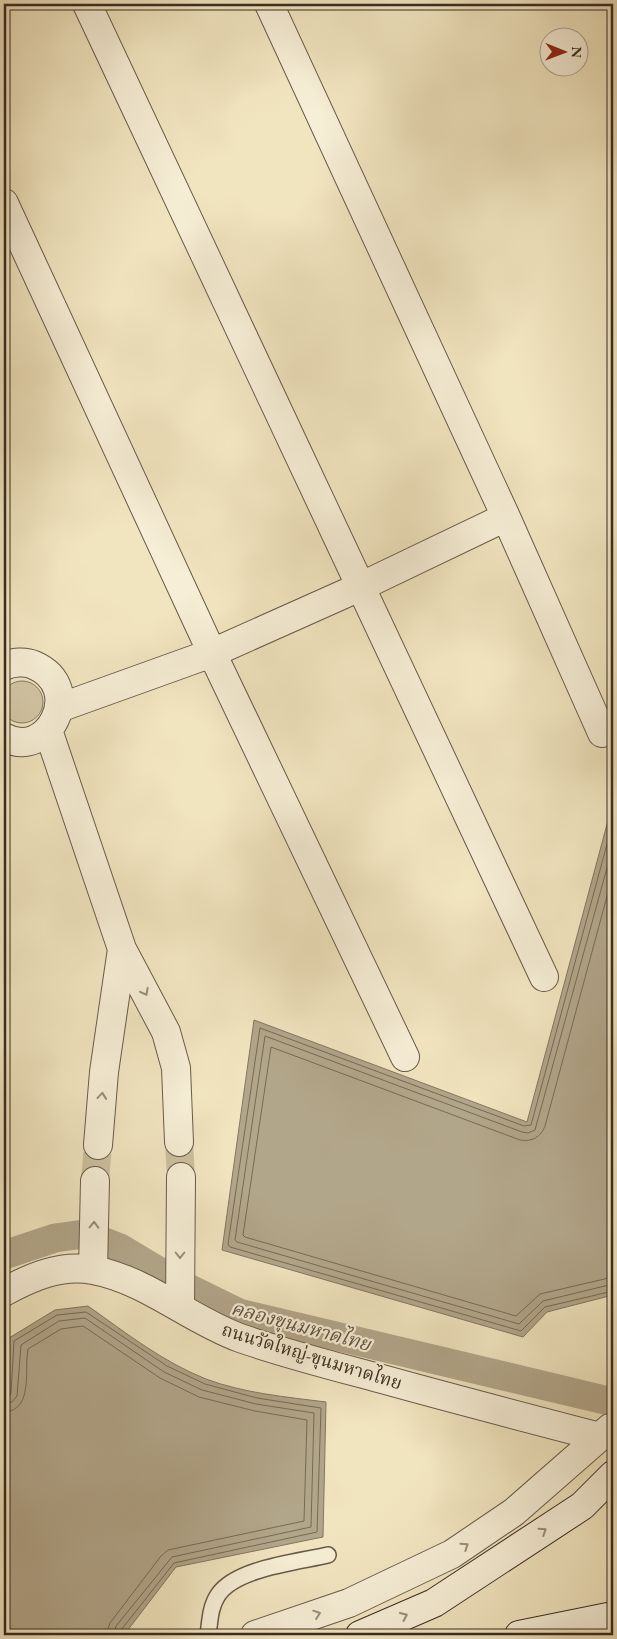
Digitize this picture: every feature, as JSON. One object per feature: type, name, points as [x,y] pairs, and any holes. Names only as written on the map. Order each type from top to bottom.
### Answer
[{"type":"street","points":[[87,4],[544,977]]},
{"type":"street","points":[[269,4],[506,517],[602,733]]},
{"type":"street","points":[[4,203],[212,653],[405,1057]]},
{"type":"street","points":[[4,737],[22,741],[36,738],[54,719],[212,653],[362,586],[506,517]]},
{"type":"street","points":[[5,662],[30,663],[50,675],[58,690],[54,719],[122,949],[166,1032],[176,1068],[179,1142]]},
{"type":"street","points":[[98,1145],[104,1072],[122,949]]},
{"type":"street","points":[[180,1177],[180,1299]]},
{"type":"street","points":[[93,1262],[95,1188]]},
{"type":"street","name":"ถนนวัดใหญ่-ขุนมหาดไทย","points":[[4,1292],[27,1279],[52,1271],[93,1262],[138,1286],[180,1299],[221,1330],[241,1338],[326,1364],[607,1431]]},
{"type":"street","points":[[255,1635],[348,1603],[452,1554],[514,1512],[607,1431]]},
{"type":"street","points":[[360,1635],[434,1603],[582,1506],[613,1475]]},
{"type":"street","points":[[519,1635],[613,1616]]},
{"type":"lane","points":[[208,1635],[211,1610],[219,1594],[239,1577],[328,1556]]},
{"type":"shaded area","points":[[18,681],[26,681],[37,687],[43,702],[37,717],[26,723],[18,723],[7,717],[1,706],[1,698],[7,687]]},
{"type":"water","points":[[613,802],[613,1295],[547,1312],[523,1337],[222,1250],[254,1020],[527,1122]]},
{"type":"water","points":[[88,1306],[160,1356],[206,1379],[250,1391],[326,1402],[323,1537],[176,1567],[124,1635],[4,1635],[4,1398],[9,1338],[55,1310]]},
{"type":"waterway","name":"คลองขุนมหาดไทย","points":[[4,1255],[55,1238],[84,1234],[120,1248],[180,1284],[239,1313],[613,1402]]},
{"type":"tunnel","points":[[179,1142],[181,1177]]},
{"type":"tunnel","points":[[95,1181],[98,1145]]}]
